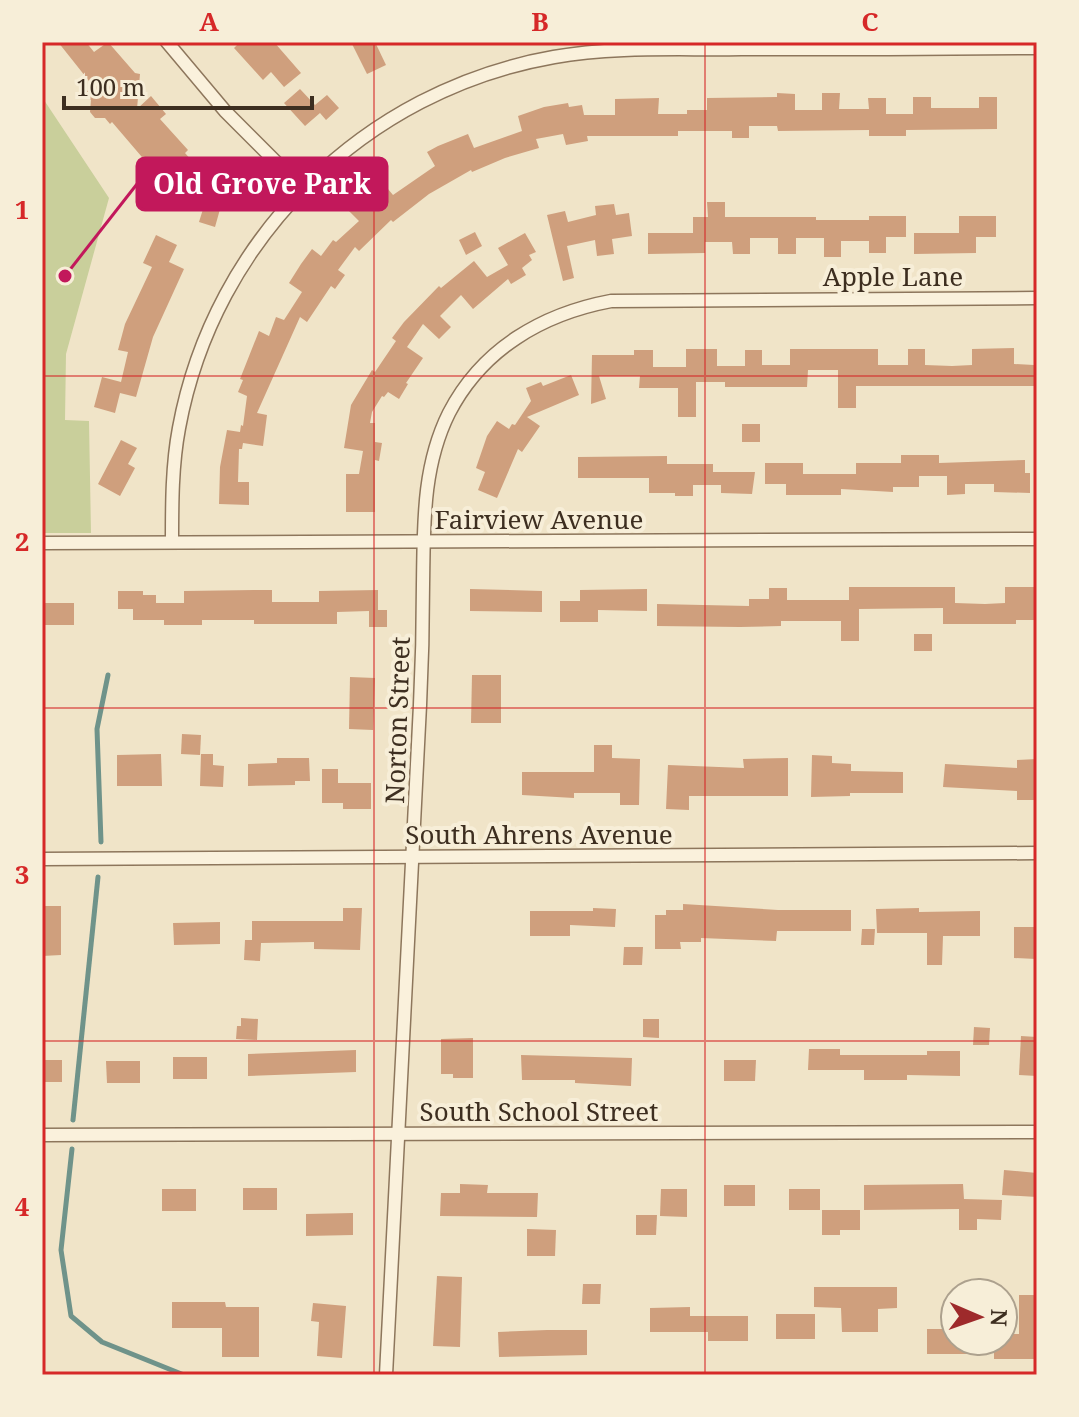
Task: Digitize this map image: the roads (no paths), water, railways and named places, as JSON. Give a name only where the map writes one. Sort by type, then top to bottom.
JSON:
[{"type":"street","points":[[167,42],[225,111],[302,188]]},
{"type":"street","points":[[172,542],[178,429],[202,346],[234,277],[263,235],[302,188],[362,137],[420,101],[476,77],[553,57],[591,51],[1037,48]]},
{"type":"street","name":"Apple Lane","points":[[748,299],[1037,298]]},
{"type":"street","name":"Norton Street","points":[[386,1375],[422,662],[424,498],[440,433],[459,395],[493,354],[533,326],[580,306],[633,299],[748,299]]},
{"type":"street","name":"Fairview Avenue","points":[[42,543],[1037,539]]},
{"type":"street","name":"South Ahrens Avenue","points":[[42,859],[1037,853]]},
{"type":"street","name":"South School Street","points":[[42,1135],[1037,1132]]},
{"type":"waterway","points":[[101,842],[97,729],[108,675]]},
{"type":"waterway","points":[[73,1120],[98,877]]},
{"type":"waterway","points":[[72,1149],[61,1250],[71,1316],[102,1342],[184,1375]]},
{"type":"place","name":"Old Grove Park","points":[[65,276]]}]
